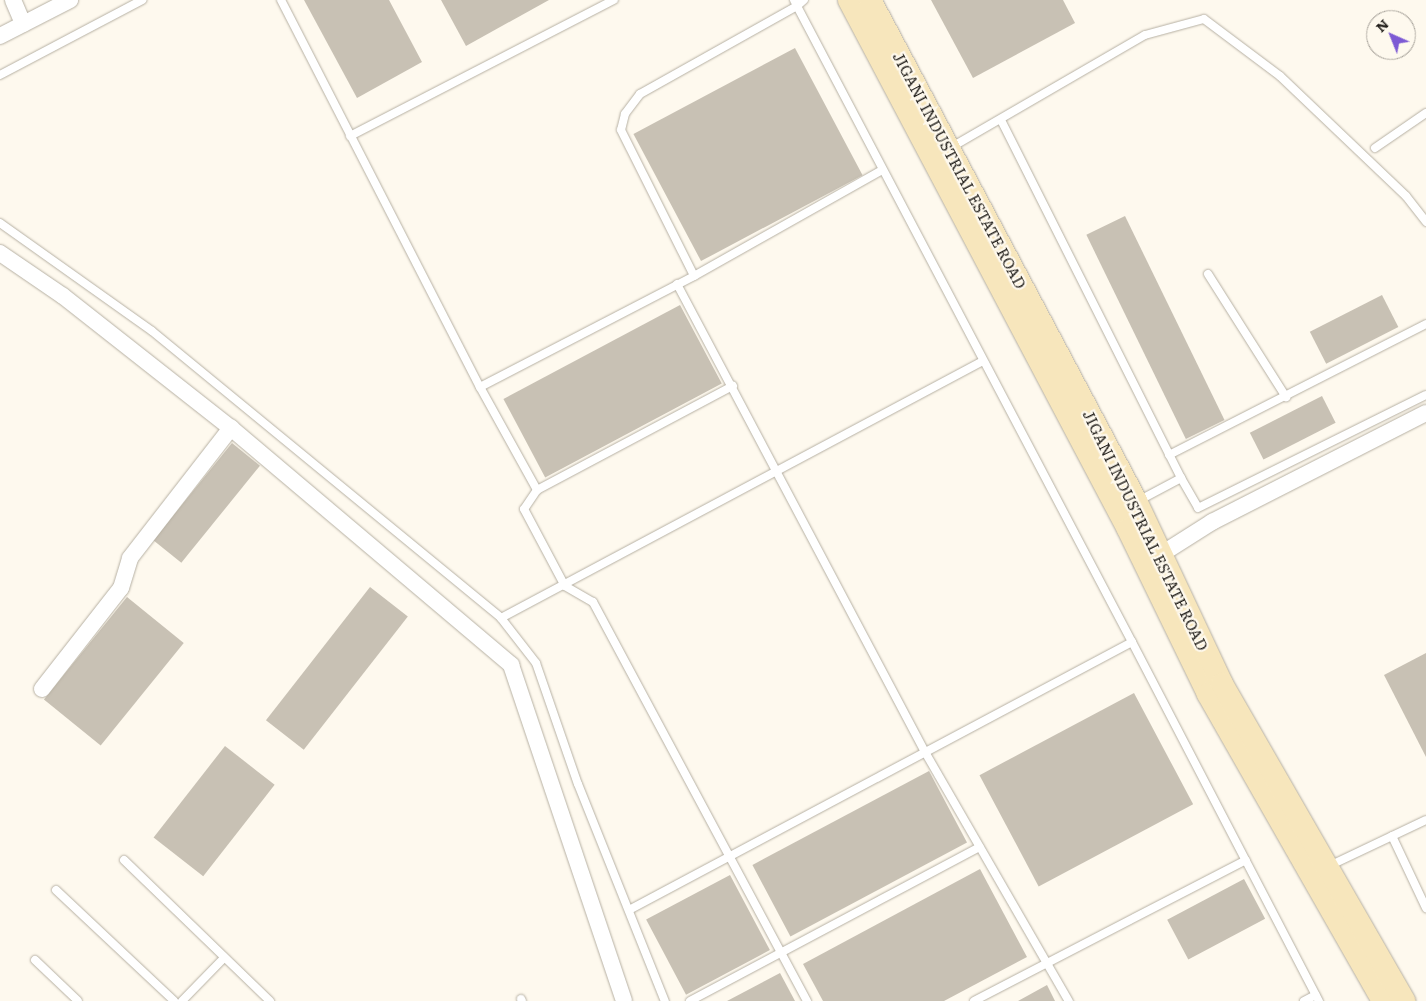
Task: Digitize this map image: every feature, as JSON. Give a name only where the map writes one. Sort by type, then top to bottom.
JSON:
[{"type":"main road","name":"JIGANI INDUSTRIAL ESTATE ROAD","points":[[849,0],[1128,529],[1208,694],[1383,1001]]},
{"type":"main road","name":"JIGANI INDUSTRIAL ESTATE ROAD","points":[[870,0],[1136,502],[1222,684],[1329,866],[1404,1001]]},
{"type":"street","points":[[13,0],[23,24]]},
{"type":"street","points":[[0,36],[70,0]]},
{"type":"street","points":[[0,253],[63,296],[230,428],[511,665],[624,1001]]},
{"type":"street","points":[[1160,556],[1212,522],[1426,414]]},
{"type":"street","points":[[42,688],[121,588],[130,558],[230,428]]},
{"type":"lane","points":[[0,75],[142,0]]},
{"type":"lane","points":[[281,0],[480,388],[536,490]]},
{"type":"lane","points":[[350,136],[614,0]]},
{"type":"lane","points":[[694,276],[621,130],[625,114],[640,94],[795,3],[804,0]]},
{"type":"lane","points":[[795,3],[880,171],[1132,642],[1317,998],[1304,1001]]},
{"type":"lane","points":[[948,149],[1145,35],[1204,19],[1280,76],[1406,196],[1426,222]]},
{"type":"lane","points":[[1375,148],[1426,113]]},
{"type":"lane","points":[[1001,120],[1169,455],[1198,508],[1426,395]]},
{"type":"lane","points":[[480,388],[694,276],[880,171]]},
{"type":"lane","points":[[0,223],[152,331],[501,618],[536,663],[578,784],[665,1001]]},
{"type":"lane","points":[[1208,274],[1286,397]]},
{"type":"lane","points":[[677,284],[733,386],[925,752],[1069,1001]]},
{"type":"lane","points":[[1169,455],[1426,324]]},
{"type":"lane","points":[[501,618],[565,586],[777,470],[982,362]]},
{"type":"lane","points":[[733,386],[536,490],[524,509],[565,586],[593,602],[731,856],[807,1001]]},
{"type":"lane","points":[[1136,502],[1181,478]]},
{"type":"lane","points":[[629,910],[1132,642]]},
{"type":"lane","points":[[1329,866],[1426,820]]},
{"type":"lane","points":[[1392,836],[1426,908]]},
{"type":"lane","points":[[690,1001],[980,847]]},
{"type":"lane","points":[[124,860],[270,1001]]},
{"type":"lane","points":[[974,1001],[1246,860]]},
{"type":"lane","points":[[56,890],[174,1001]]},
{"type":"lane","points":[[182,1001],[224,958]]},
{"type":"lane","points":[[35,960],[78,1001]]},
{"type":"building","points":[[304,0],[389,0],[422,62],[357,98]]},
{"type":"building","points":[[441,0],[549,0],[466,46]]},
{"type":"building","points":[[931,0],[1063,0],[1075,23],[973,78]]},
{"type":"building","points":[[795,48],[863,175],[701,261],[633,134]]},
{"type":"building","points":[[1125,216],[1225,420],[1186,439],[1086,235]]},
{"type":"building","points":[[1382,295],[1398,327],[1326,364],[1310,332]]},
{"type":"building","points":[[680,305],[722,384],[545,477],[503,399]]},
{"type":"building","points":[[1322,396],[1336,423],[1263,460],[1250,433]]},
{"type":"building","points":[[232,443],[260,466],[181,563],[153,540]]},
{"type":"building","points":[[370,587],[408,617],[304,750],[266,720]]},
{"type":"building","points":[[127,597],[184,643],[101,746],[44,700]]},
{"type":"building","points":[[1426,653],[1426,757],[1384,675]]},
{"type":"building","points":[[1134,693],[1193,804],[1039,886],[979,775]]},
{"type":"building","points":[[225,746],[275,785],[203,876],[154,837]]},
{"type":"building","points":[[929,771],[967,843],[790,936],[752,865]]},
{"type":"building","points":[[980,869],[1027,957],[944,1001],[823,1001],[803,964]]},
{"type":"building","points":[[730,875],[770,950],[686,995],[646,920]]},
{"type":"building","points":[[1244,879],[1265,919],[1188,960],[1167,920]]},
{"type":"building","points":[[780,973],[795,1001],[727,1001]]},
{"type":"building","points":[[1047,985],[1055,1001],[1018,1001]]}]
